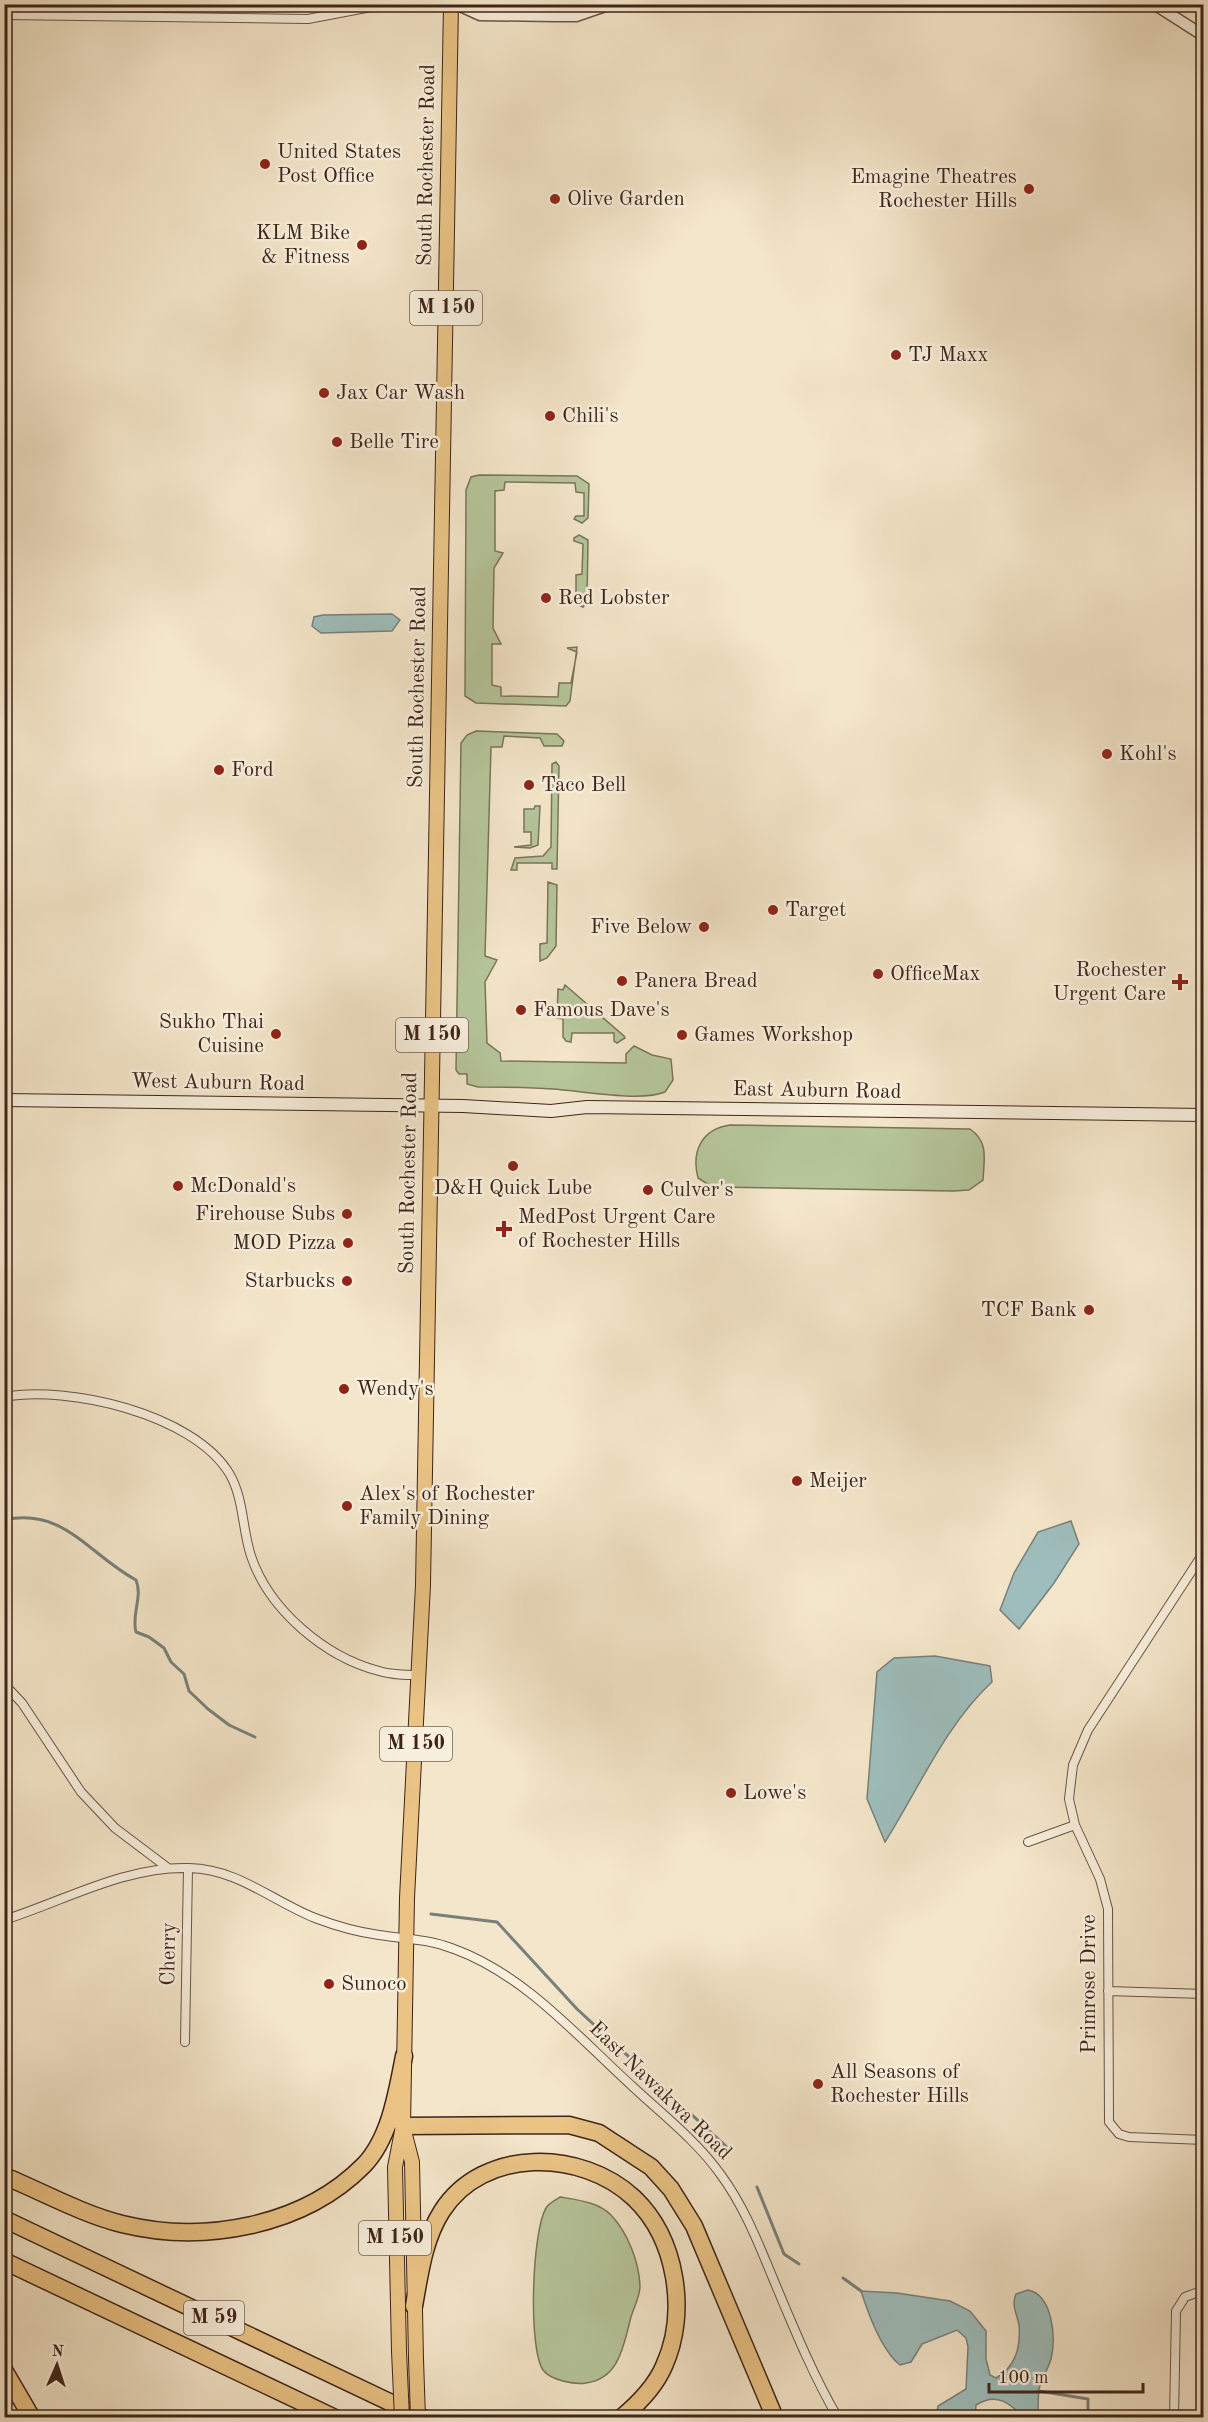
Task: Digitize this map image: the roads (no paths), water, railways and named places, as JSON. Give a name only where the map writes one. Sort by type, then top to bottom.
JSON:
[{"type":"highway","points":[[4,2176],[120,2224],[157,2231],[207,2232],[236,2229],[259,2223],[311,2202],[364,2165],[379,2142],[391,2114],[404,2056]]},
{"type":"highway","points":[[403,2126],[569,2124],[598,2133],[651,2167],[671,2189],[694,2226],[775,2418]]},
{"type":"highway","points":[[414,2306],[422,2258],[431,2231],[442,2210],[458,2190],[478,2176],[499,2167],[525,2162],[555,2163],[585,2169],[614,2181],[635,2199],[652,2219],[670,2260],[676,2291],[672,2346],[663,2368],[652,2387],[621,2418]]},
{"type":"highway","name":"M 59","points":[[4,2219],[423,2418]]},
{"type":"highway","name":"M 59","points":[[4,2261],[335,2418]]},
{"type":"highway","points":[[4,2370],[32,2418]]},
{"type":"main road","name":"South Rochester Road","points":[[402,2418],[395,2167],[403,2126],[406,1937],[420,1675],[451,4]]},
{"type":"main road","name":"West Auburn Road","points":[[4,1100],[431,1106]]},
{"type":"main road","name":"East Auburn Road","points":[[431,1106],[533,1110],[587,1107],[1203,1115]]},
{"type":"main road","name":"South Rochester Road","points":[[403,2126],[412,2162],[418,2418]]},
{"type":"street","points":[[4,15],[300,20],[387,4]]},
{"type":"street","points":[[456,4],[480,15],[556,16],[576,16],[611,4]]},
{"type":"street","points":[[1154,4],[1203,36]]},
{"type":"street","points":[[4,1397],[46,1394],[106,1402],[161,1422],[201,1445],[228,1472],[237,1494],[255,1566],[267,1588],[289,1616],[323,1644],[359,1665],[387,1673],[420,1675]]},
{"type":"street","name":"Primrose Drive","points":[[1203,1552],[1081,1742],[1070,1777],[1070,1799],[1075,1825],[1100,1879],[1106,1900],[1107,2116],[1119,2134],[1129,2137],[1203,2140]]},
{"type":"street","points":[[4,1684],[22,1703],[81,1792],[115,1828],[168,1868]]},
{"type":"street","points":[[1028,1842],[1075,1825]]},
{"type":"street","name":"East Nawakwa Road","points":[[4,1920],[108,1882],[168,1868],[188,1868],[236,1877],[292,1907],[333,1924],[377,1935],[406,1937],[462,1952],[512,1978],[700,2150],[726,2182],[747,2218],[838,2418]]},
{"type":"street","name":"Cherry","points":[[185,2042],[188,1868]]},
{"type":"street","points":[[1108,1991],[1203,1994]]},
{"type":"street","points":[[1174,2418],[1176,2310],[1185,2296],[1203,2290]]},
{"type":"water","points":[[392,614],[400,620],[392,631],[321,633],[312,626],[314,617],[323,615]]},
{"type":"water","points":[[1071,1521],[1079,1544],[1054,1583],[1019,1629],[1000,1610],[1014,1573],[1038,1532]]},
{"type":"water","points":[[935,1656],[990,1666],[992,1682],[961,1717],[947,1737],[885,1842],[867,1799],[877,1672],[894,1658]]},
{"type":"water","points":[[1028,2290],[1043,2300],[1048,2308],[1053,2329],[1051,2359],[1039,2389],[1038,2417],[1024,2417],[1008,2404],[990,2399],[976,2405],[975,2417],[936,2417],[938,2406],[966,2389],[968,2347],[966,2338],[957,2330],[922,2344],[911,2362],[900,2365],[881,2341],[861,2291],[897,2293],[950,2301],[970,2311],[986,2331],[986,2359],[990,2375],[996,2378],[1008,2368],[1018,2349],[1019,2325],[1014,2306],[1015,2298],[1016,2294]]},
{"type":"waterway","points":[[4,1520],[25,1518],[43,1520],[59,1526],[136,1580],[138,1586],[136,1632],[149,1637],[164,1648],[171,1662],[184,1674],[189,1691],[208,1709],[229,1725],[255,1737]]},
{"type":"waterway","points":[[431,1914],[497,1922],[577,2009],[729,2149]]},
{"type":"waterway","points":[[757,2187],[784,2254],[799,2264]]},
{"type":"waterway","points":[[843,2278],[861,2291]]},
{"type":"waterway","points":[[1039,2391],[1088,2399],[1088,2418]]},
{"type":"place","name":"United States Post Office","points":[[265,164]]},
{"type":"place","name":"Emagine Theatres Rochester Hills","points":[[1029,189]]},
{"type":"place","name":"Olive Garden","points":[[555,199]]},
{"type":"place","name":"KLM Bike & Fitness","points":[[362,245]]},
{"type":"place","name":"TJ Maxx","points":[[896,355]]},
{"type":"place","name":"Jax Car Wash","points":[[324,393]]},
{"type":"place","name":"Chili's","points":[[550,416]]},
{"type":"place","name":"Belle Tire","points":[[337,442]]},
{"type":"place","name":"Red Lobster","points":[[546,598]]},
{"type":"place","name":"Kohl's","points":[[1107,754]]},
{"type":"place","name":"Ford","points":[[219,770]]},
{"type":"place","name":"Taco Bell","points":[[529,785]]},
{"type":"place","name":"Target","points":[[773,910]]},
{"type":"place","name":"Five Below","points":[[704,927]]},
{"type":"place","name":"OfficeMax","points":[[878,974]]},
{"type":"place","name":"Panera Bread","points":[[622,981]]},
{"type":"place","name":"Rochester Urgent Care","points":[[1180,982]]},
{"type":"place","name":"Famous Dave's","points":[[521,1010]]},
{"type":"place","name":"Sukho Thai Cuisine","points":[[276,1034]]},
{"type":"place","name":"Games Workshop","points":[[682,1035]]},
{"type":"place","name":"D&H Quick Lube","points":[[513,1166]]},
{"type":"place","name":"McDonald's","points":[[178,1186]]},
{"type":"place","name":"Culver's","points":[[648,1190]]},
{"type":"place","name":"Firehouse Subs","points":[[347,1214]]},
{"type":"place","name":"MedPost Urgent Care of Rochester Hills","points":[[504,1229]]},
{"type":"place","name":"MOD Pizza","points":[[348,1243]]},
{"type":"place","name":"Starbucks","points":[[347,1281]]},
{"type":"place","name":"TCF Bank","points":[[1089,1310]]},
{"type":"place","name":"Wendy's","points":[[344,1389]]},
{"type":"place","name":"Meijer","points":[[797,1481]]},
{"type":"place","name":"Alex's of Rochester Family Dining","points":[[347,1506]]},
{"type":"place","name":"Lowe's","points":[[731,1793]]},
{"type":"place","name":"Sunoco","points":[[329,1984]]},
{"type":"place","name":"All Seasons of Rochester Hills","points":[[818,2084]]}]
